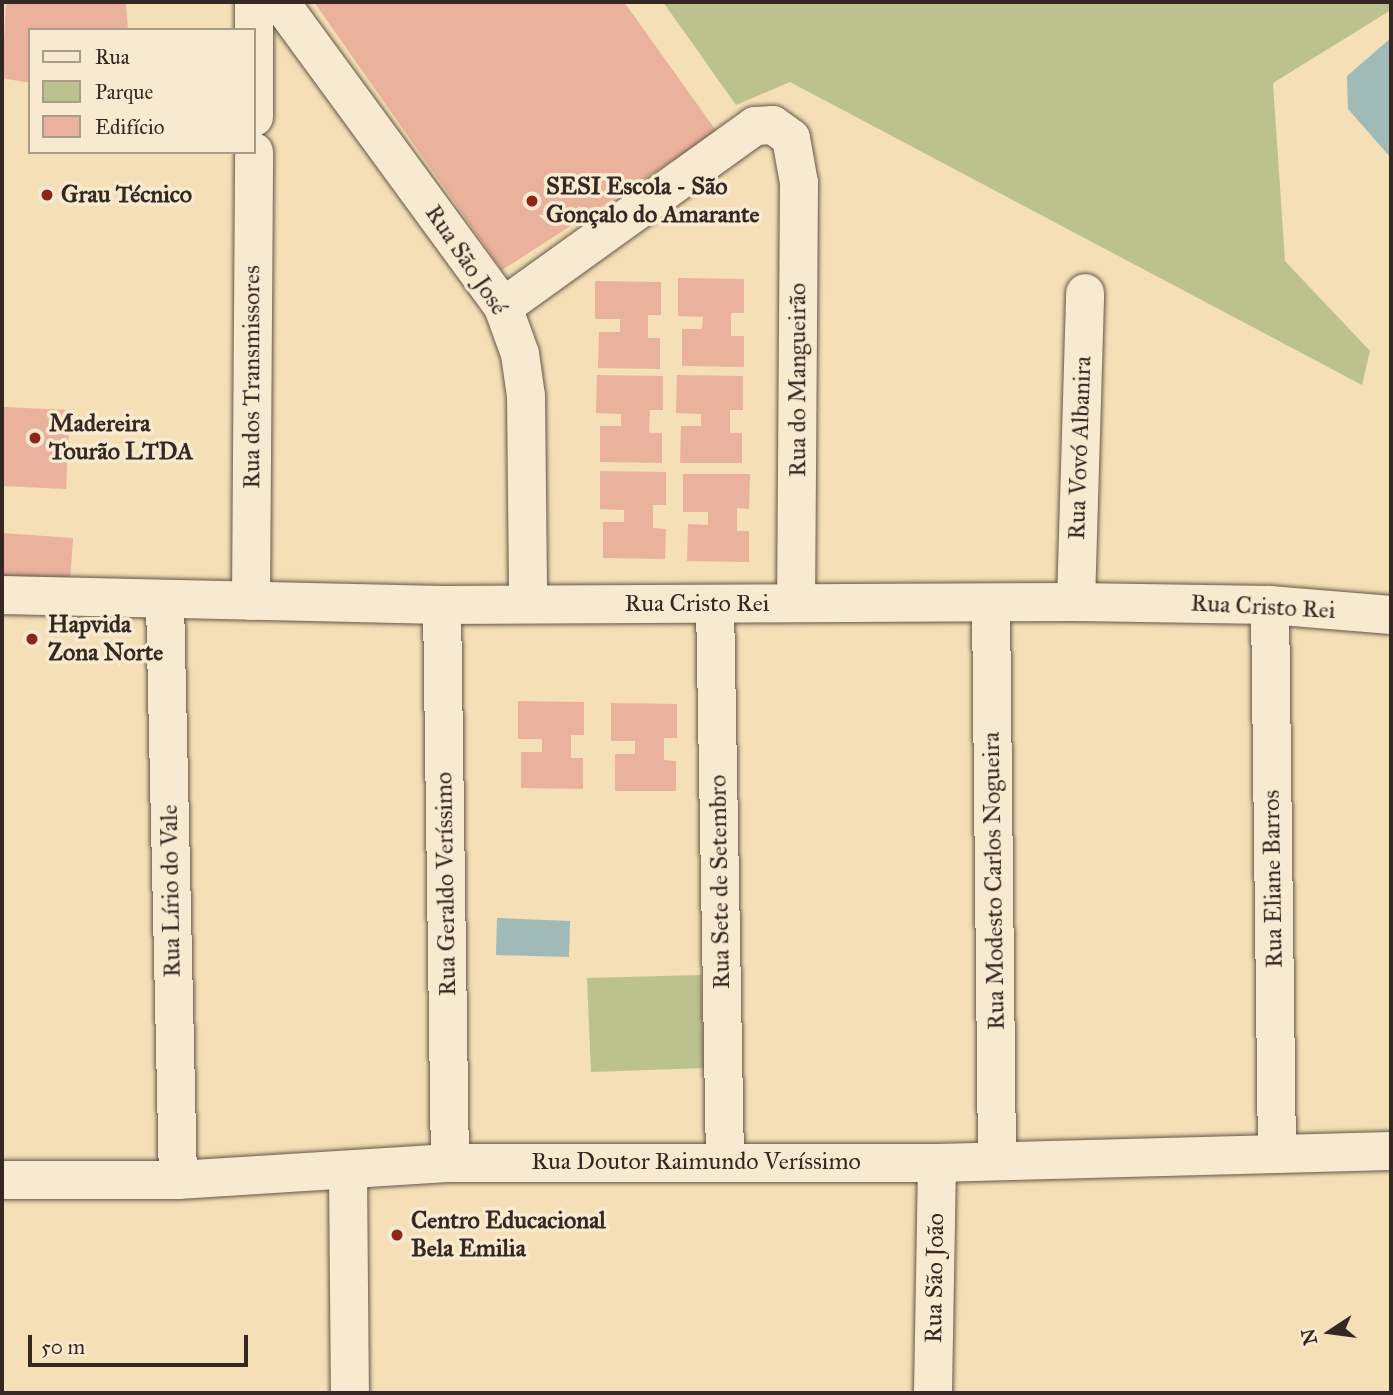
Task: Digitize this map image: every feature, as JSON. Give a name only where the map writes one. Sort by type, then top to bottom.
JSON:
[{"type":"street","points":[[254,2],[254,28]]},
{"type":"street","name":"Rua São José","points":[[280,2],[503,307],[520,354],[526,396],[528,604]]},
{"type":"street","name":"Rua do Mangueirão","points":[[503,307],[755,126],[768,124],[784,131],[797,157],[796,603]]},
{"type":"street","name":"Rua dos Transmissores","points":[[251,601],[254,154]]},
{"type":"street","name":"Rua Vovó Albanira","points":[[1076,602],[1085,293]]},
{"type":"street","name":"Rua Cristo Rei","points":[[2,595],[165,601],[442,605],[1076,602],[1270,605],[1391,615]]},
{"type":"street","name":"Rua Lírio do Vale","points":[[165,601],[178,1180]]},
{"type":"street","name":"Rua Modesto Carlos Nogueira","points":[[991,603],[997,1160]]},
{"type":"street","name":"Rua Sete de Setembro","points":[[715,604],[725,1160]]},
{"type":"street","name":"Rua Geraldo Veríssimo","points":[[442,605],[450,1163]]},
{"type":"street","name":"Rua Eliane Barros","points":[[1270,605],[1277,1154]]},
{"type":"street","name":"Rua Doutor Raimundo Veríssimo","points":[[2,1180],[178,1180],[348,1173],[450,1163],[725,1160],[937,1163],[1391,1151]]},
{"type":"street","name":"Rua São João","points":[[933,1393],[937,1163]]},
{"type":"street","points":[[348,1173],[350,1393]]},
{"type":"green space","points":[[663,2],[1391,2],[1391,10],[1273,83],[1285,261],[1370,351],[1362,385],[790,82],[736,105]]},
{"type":"green space","points":[[701,975],[704,1068],[591,1072],[587,978]]},
{"type":"water","points":[[1391,38],[1391,158],[1348,109],[1347,76]]},
{"type":"water","points":[[497,918],[570,921],[569,957],[496,955]]},
{"type":"building","points":[[6,2],[126,2],[128,28],[28,28],[28,83],[2,78]]},
{"type":"building","name":"SESI Escola - São Gonçalo do Amarante","points":[[314,2],[624,2],[717,132],[502,270]]},
{"type":"building","points":[[678,278],[744,279],[744,313],[731,313],[731,336],[744,336],[744,367],[682,366],[682,329],[702,329],[703,317],[678,316]]},
{"type":"building","points":[[595,281],[661,282],[661,315],[648,315],[648,338],[660,338],[660,369],[598,368],[599,332],[620,332],[620,319],[595,319]]},
{"type":"building","points":[[597,375],[663,376],[663,410],[650,410],[649,433],[662,433],[662,463],[600,462],[600,426],[621,426],[621,414],[596,413]]},
{"type":"building","points":[[677,375],[743,376],[743,410],[730,410],[730,433],[742,433],[742,463],[680,463],[681,426],[701,426],[701,414],[676,413]]},
{"type":"building","name":"Madereira Tourão LTDA","points":[[2,407],[70,410],[66,489],[2,486]]},
{"type":"building","points":[[600,471],[666,472],[666,505],[653,505],[653,528],[666,529],[665,559],[603,558],[603,522],[624,522],[624,510],[600,509]]},
{"type":"building","points":[[683,474],[750,474],[749,509],[737,508],[737,531],[749,531],[749,562],[687,561],[688,524],[708,525],[708,512],[683,512]]},
{"type":"building","points":[[2,533],[73,538],[70,583],[2,578]]},
{"type":"building","points":[[518,701],[584,702],[584,735],[571,735],[571,758],[583,758],[583,789],[521,788],[521,752],[542,752],[542,739],[518,739]]},
{"type":"building","points":[[611,703],[677,704],[677,738],[664,738],[664,760],[676,761],[676,791],[615,791],[615,754],[635,754],[635,741],[611,741]]},
{"type":"place","name":"Grau Técnico","points":[[47,195]]},
{"type":"place","name":"SESI Escola - São Gonçalo do Amarante","points":[[532,201]]},
{"type":"place","name":"Madereira Tourão LTDA","points":[[35,438]]},
{"type":"place","name":"Hapvida Zona Norte","points":[[32,639]]},
{"type":"place","name":"Centro Educacional Bela Emilia","points":[[397,1235]]}]
